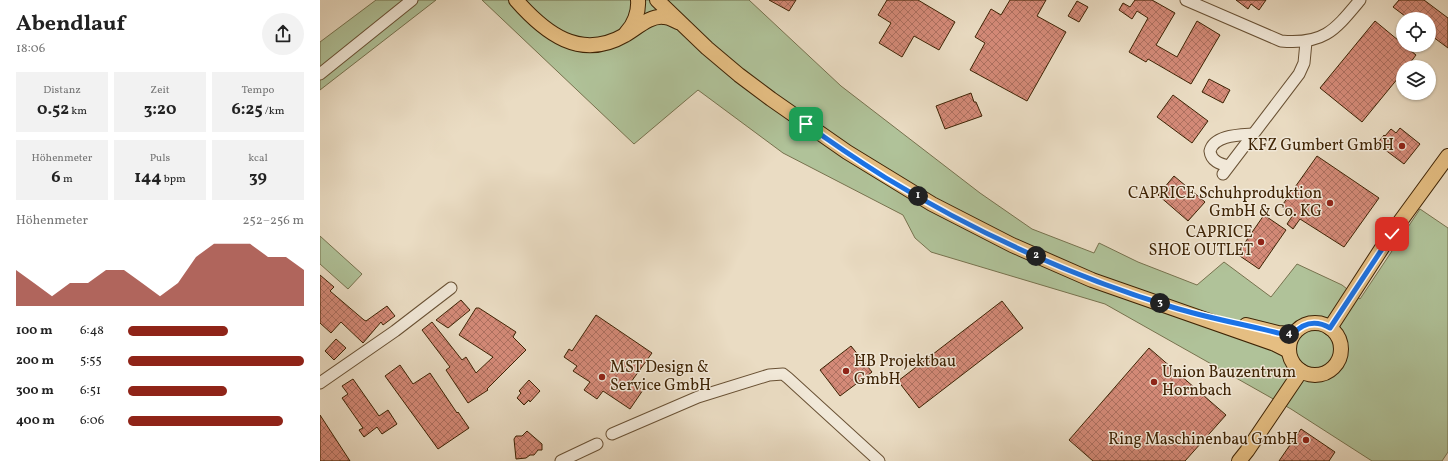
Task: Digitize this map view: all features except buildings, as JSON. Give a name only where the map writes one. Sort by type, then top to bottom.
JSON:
[{"type":"main road","points":[[516,0],[547,31],[566,41],[576,44],[596,45],[608,42],[624,35],[644,23],[659,17],[664,17],[680,23]]},
{"type":"main road","points":[[624,35],[630,29],[634,21],[638,0]]},
{"type":"main road","points":[[657,0],[680,23],[739,75],[806,124],[886,178],[932,204],[1012,245],[1092,280],[1275,344],[1289,351]]},
{"type":"main road","points":[[1330,328],[1400,222],[1448,156]]},
{"type":"main road","points":[[1173,308],[1278,333],[1293,334]]},
{"type":"main road","points":[[1310,323],[1324,324],[1330,328],[1338,338],[1341,351],[1339,359],[1327,372],[1309,374],[1301,371],[1295,366],[1289,351],[1289,342],[1293,334],[1304,325],[1310,323]]},
{"type":"main road","points":[[1238,461],[1301,371]]},
{"type":"street","points":[[320,74],[412,0]]},
{"type":"street","points":[[1186,0],[1281,41],[1306,42],[1328,34],[1342,22],[1360,0]]},
{"type":"street","points":[[1253,134],[1236,135],[1217,141],[1213,144],[1210,151],[1212,158],[1226,170],[1300,74],[1304,63],[1306,42]]},
{"type":"street","points":[[320,383],[395,331],[451,288]]},
{"type":"street","points":[[612,434],[698,397],[769,375],[783,374],[879,461]]},
{"type":"street","points":[[561,461],[597,444]]},
{"type":"green space","points":[[376,0],[436,0],[320,90],[320,42]]},
{"type":"green space","points":[[482,0],[749,0],[841,86],[980,193],[1032,229],[1094,253],[1099,243],[1138,262],[1197,285],[1224,262],[1271,297],[1297,264],[1342,285],[1360,299],[1420,209],[1448,228],[1448,452],[1442,461],[1372,461],[1291,409],[1105,304],[931,252],[915,238],[903,215],[783,153],[698,90],[634,144]]},
{"type":"green space","points":[[320,236],[362,274],[348,289],[320,264]]},
{"type":"place","name":"KFZ Gumbert GmbH","points":[[1402,146]]},
{"type":"place","name":"CAPRICE Schuhproduktion GmbH & Co. KG","points":[[1330,203]]},
{"type":"place","name":"CAPRICE SHOE OUTLET","points":[[1261,242]]},
{"type":"place","name":"HB Projektbau GmbH","points":[[846,371]]},
{"type":"place","name":"MST Design & Service GmbH","points":[[602,377]]},
{"type":"place","name":"Union Bauzentrum Hornbach","points":[[1154,382]]},
{"type":"place","name":"Ring Maschinenbau GmbH","points":[[1306,440]]},
{"type":"route","points":[[806,124],[886,178],[932,204],[1012,245],[1056,265],[1092,280],[1173,308],[1278,333],[1293,334],[1304,325],[1310,323],[1324,324],[1330,328],[1392,234]]}]
